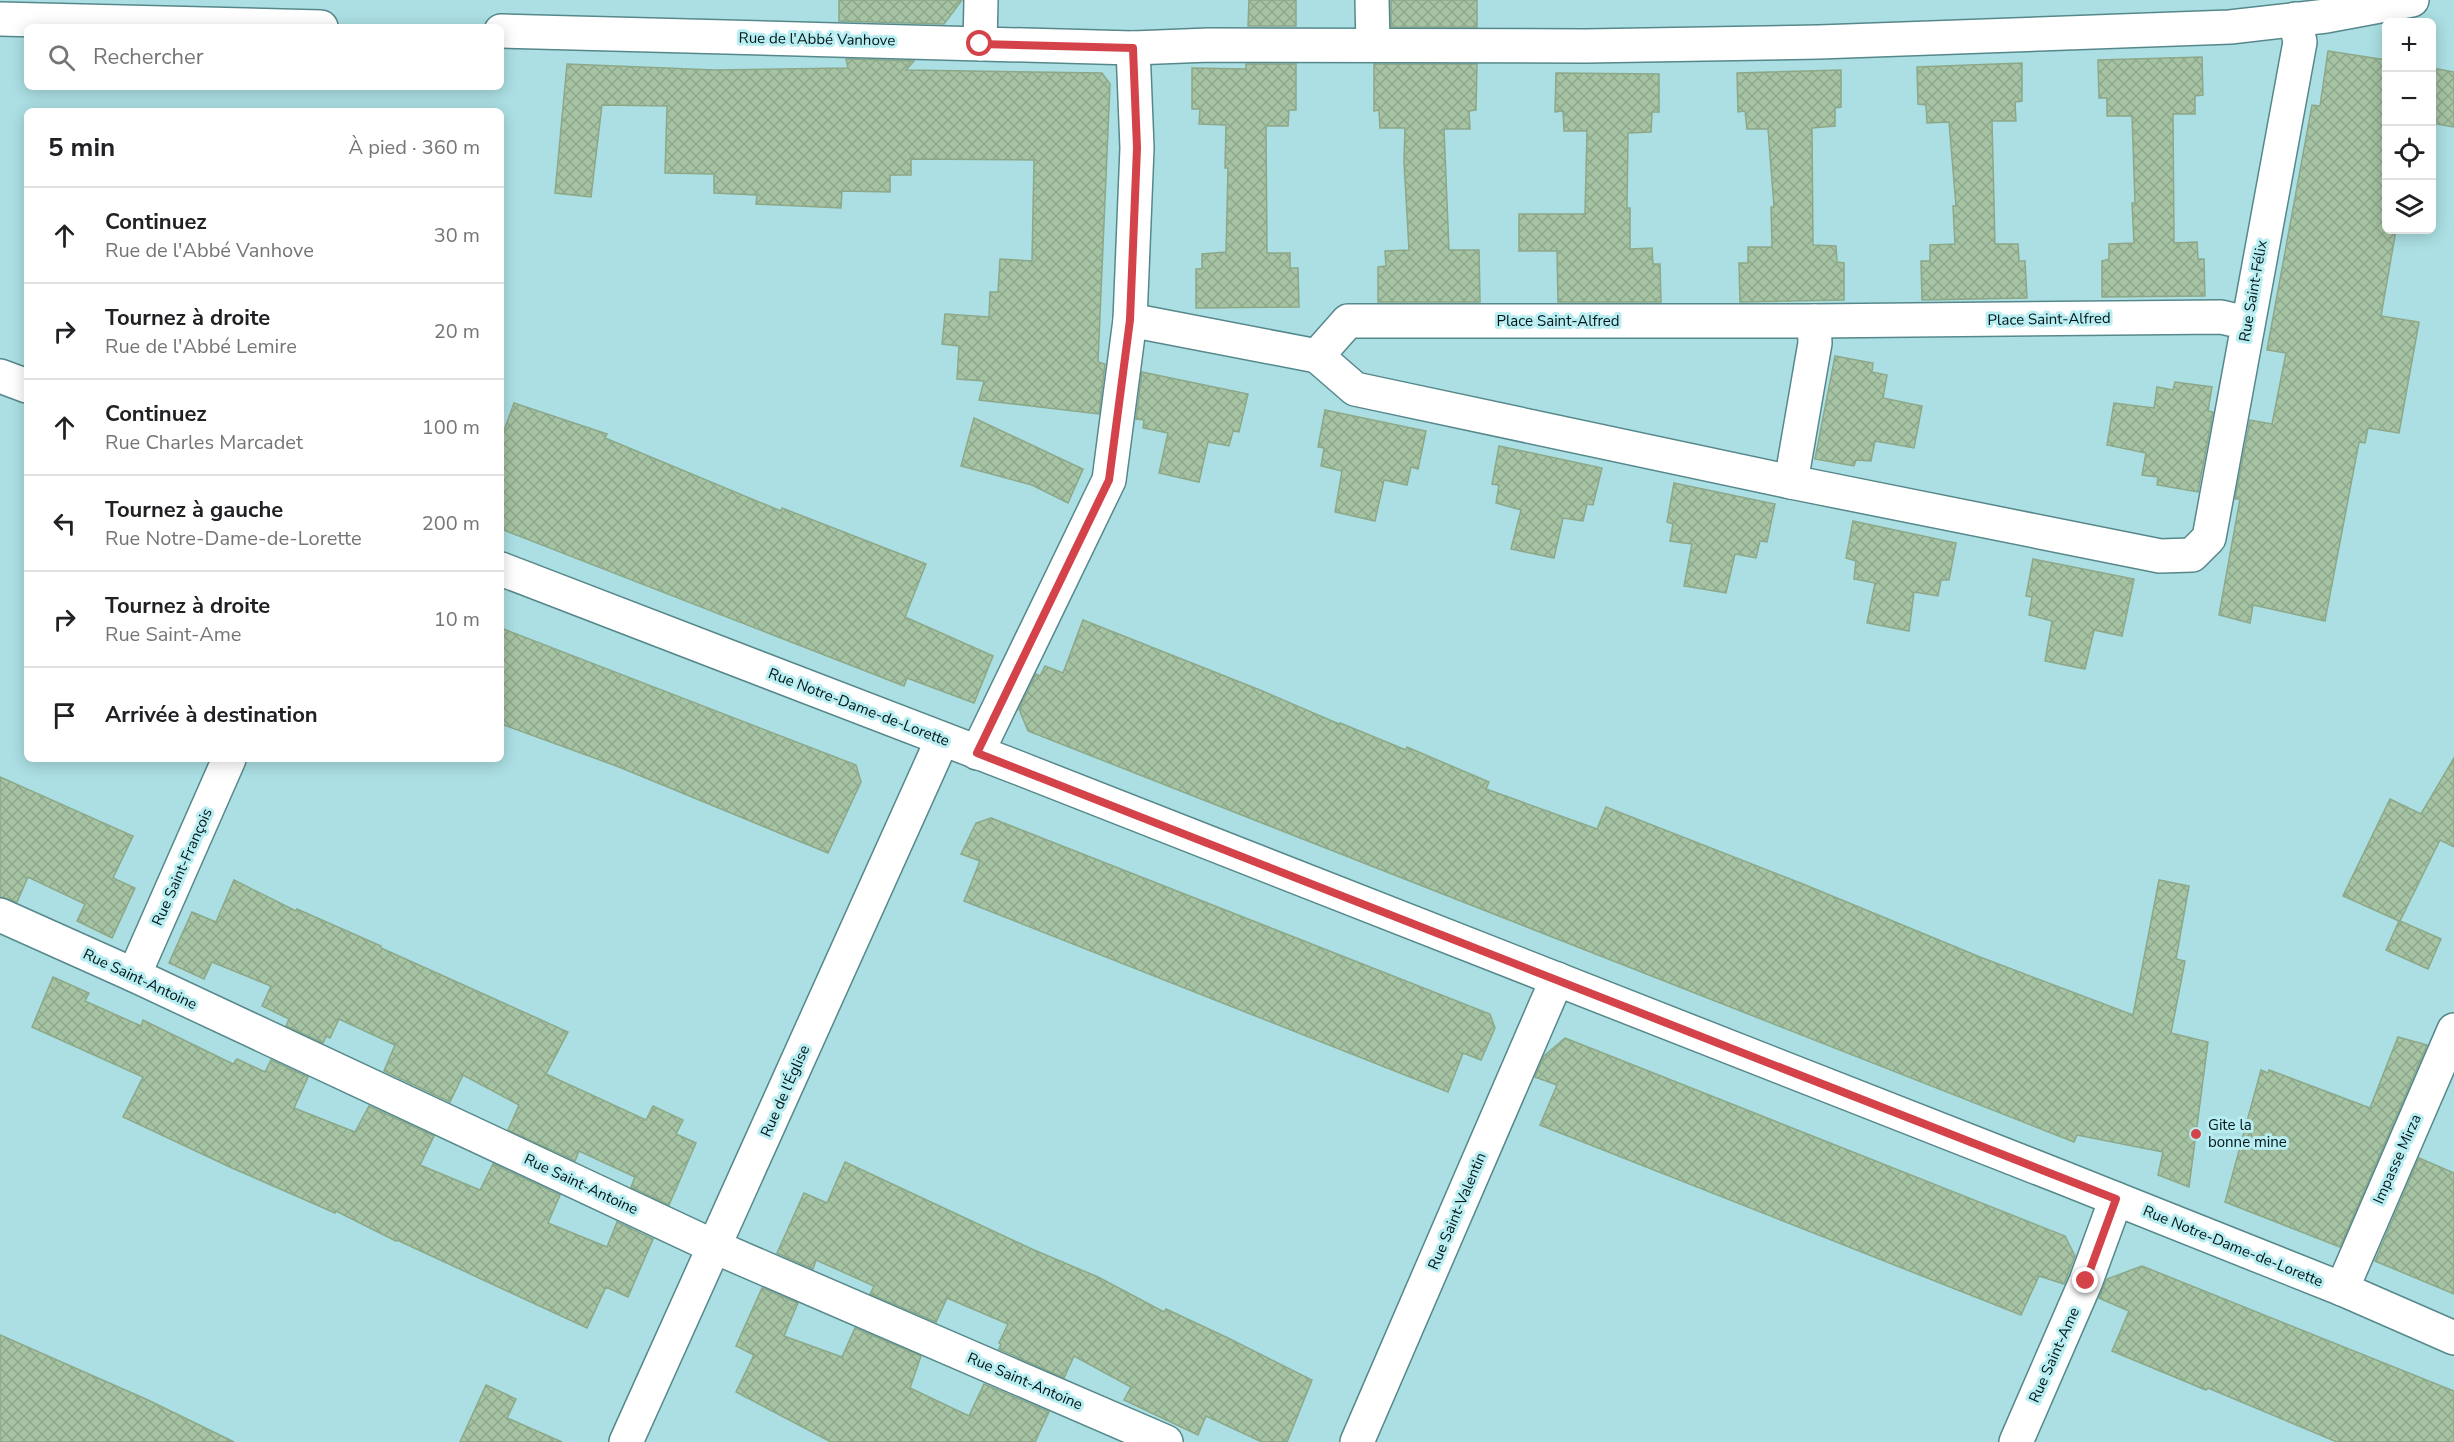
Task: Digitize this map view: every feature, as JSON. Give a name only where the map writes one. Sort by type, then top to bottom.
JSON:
[{"type":"street","points":[[980,44],[981,0]]},
{"type":"street","points":[[1372,0],[1373,45]]},
{"type":"street","name":"Rue de l'Abbé Vanhove","points":[[504,32],[1133,48],[1209,45],[1586,46],[1831,41],[2230,27],[2326,16],[2412,0]]},
{"type":"street","points":[[0,19],[201,24]]},
{"type":"street","name":"Rue Saint-Félix","points":[[1791,482],[2160,556],[2192,555],[2210,538],[2247,323],[2300,42],[2295,19]]},
{"type":"street","points":[[977,753],[1109,480],[1130,320],[1137,148],[1133,48]]},
{"type":"street","name":"Place Saint-Alfred","points":[[1317,356],[1348,321],[1814,321],[2221,317],[2247,323]]},
{"type":"street","points":[[1130,320],[1317,356],[1355,389],[1791,482],[1815,343],[1814,321]]},
{"type":"street","points":[[0,376],[24,385]]},
{"type":"street","name":"Rue Notre-Dame-de-Lorette","points":[[504,570],[2116,1199],[2342,1289],[2454,1338]]},
{"type":"street","name":"Rue de l'Église","points":[[626,1442],[942,740]]},
{"type":"street","name":"Rue Saint-François","points":[[134,975],[228,762]]},
{"type":"street","name":"Rue Saint-Antoine","points":[[0,915],[134,975],[715,1247],[1166,1442]]},
{"type":"street","name":"Rue Saint-Valentin","points":[[1357,1442],[1557,980]]},
{"type":"street","name":"Impasse Mirza","points":[[2342,1289],[2454,1030]]},
{"type":"street","name":"Rue Saint-Ame","points":[[2016,1442],[2086,1281],[2116,1199]]},
{"type":"building","points":[[839,0],[962,0],[944,24],[839,21]]},
{"type":"building","points":[[1249,0],[1296,0],[1296,26],[1248,26]]},
{"type":"building","points":[[1391,0],[1477,0],[1477,27],[1391,27]]},
{"type":"building","points":[[2328,51],[2382,59],[2382,234],[2395,234],[2381,316],[2419,322],[2399,433],[2368,428],[2365,443],[2359,442],[2325,621],[2253,605],[2250,623],[2219,615],[2240,499],[2235,499],[2250,420],[2272,424],[2286,353],[2267,350],[2312,105],[2320,106]]},
{"type":"building","points":[[2202,57],[2203,95],[2195,96],[2195,114],[2173,114],[2174,243],[2197,242],[2198,259],[2204,259],[2205,296],[2102,297],[2102,261],[2109,259],[2109,244],[2134,243],[2132,203],[2135,203],[2132,116],[2107,116],[2107,98],[2099,98],[2098,60]]},
{"type":"building","points":[[846,59],[914,61],[906,70],[1102,73],[1110,84],[1098,362],[1105,364],[1099,414],[979,400],[984,381],[957,379],[959,346],[942,344],[945,314],[989,317],[990,292],[998,292],[1000,259],[1032,261],[1034,160],[911,159],[911,175],[890,175],[890,192],[842,191],[841,208],[756,204],[757,195],[714,193],[714,174],[665,173],[667,106],[602,105],[591,197],[555,193],[567,64],[715,70],[848,68]]},
{"type":"building","points":[[2022,63],[2022,101],[2015,102],[2016,121],[1992,121],[1995,244],[2018,244],[2019,261],[2025,261],[2027,298],[1922,300],[1921,261],[1930,261],[1930,245],[1955,244],[1953,206],[1956,206],[1949,122],[1927,123],[1926,105],[1918,104],[1917,67]]},
{"type":"building","points":[[1246,64],[1296,64],[1296,110],[1289,110],[1288,126],[1266,126],[1267,253],[1290,253],[1290,268],[1298,268],[1299,307],[1196,308],[1196,269],[1202,269],[1202,254],[1226,252],[1228,168],[1225,168],[1226,125],[1199,124],[1200,109],[1192,109],[1192,68],[1246,69]]},
{"type":"building","points":[[1374,64],[1477,64],[1476,110],[1469,111],[1470,129],[1444,129],[1449,250],[1479,250],[1480,302],[1378,302],[1378,267],[1386,266],[1385,251],[1409,250],[1404,162],[1405,128],[1380,128],[1379,110],[1374,111]]},
{"type":"building","points":[[2436,69],[2454,72],[2454,127],[2436,124]]},
{"type":"building","points":[[1841,70],[1841,107],[1835,108],[1835,126],[1812,128],[1813,245],[1836,246],[1837,262],[1844,263],[1844,300],[1740,302],[1739,263],[1748,263],[1748,247],[1772,247],[1771,207],[1774,207],[1768,129],[1747,129],[1745,111],[1738,112],[1737,73]]},
{"type":"building","points":[[1556,73],[1659,74],[1659,112],[1652,112],[1651,132],[1628,133],[1627,208],[1630,208],[1630,249],[1652,248],[1653,264],[1660,264],[1661,302],[1558,302],[1557,251],[1519,251],[1519,214],[1585,214],[1587,131],[1564,131],[1563,111],[1555,112]]},
{"type":"building","points":[[1835,356],[1873,363],[1872,372],[1887,375],[1883,398],[1922,406],[1914,448],[1875,441],[1871,461],[1856,460],[1854,466],[1815,459]]},
{"type":"building","points":[[1142,372],[1248,394],[1239,432],[1233,431],[1229,446],[1208,442],[1199,482],[1159,473],[1168,433],[1143,428],[1144,420],[1136,419]]},
{"type":"building","points":[[2175,382],[2212,387],[2208,411],[2213,412],[2198,492],[2157,485],[2158,477],[2142,475],[2146,453],[2107,445],[2114,403],[2154,408],[2157,387],[2173,390]]},
{"type":"building","points":[[514,403],[607,434],[605,438],[781,511],[782,508],[926,564],[905,617],[993,656],[974,703],[907,678],[904,686],[504,530],[504,431]]},
{"type":"building","points":[[1325,410],[1426,431],[1418,469],[1411,467],[1407,485],[1384,480],[1375,521],[1335,512],[1342,471],[1321,466],[1324,448],[1318,447]]},
{"type":"building","points":[[974,418],[1083,469],[1068,503],[1032,485],[961,466]]},
{"type":"building","points":[[1499,446],[1602,468],[1593,505],[1587,504],[1583,521],[1563,518],[1554,558],[1511,549],[1521,510],[1496,503],[1499,485],[1492,484]]},
{"type":"building","points":[[1674,483],[1775,504],[1767,542],[1760,541],[1756,558],[1735,554],[1726,593],[1684,586],[1692,544],[1670,541],[1673,524],[1667,522]]},
{"type":"building","points":[[1853,521],[1956,543],[1949,580],[1941,580],[1938,596],[1914,592],[1909,631],[1867,623],[1875,583],[1854,579],[1856,561],[1846,558]]},
{"type":"building","points":[[2033,559],[2134,579],[2122,636],[2094,630],[2085,669],[2045,661],[2052,621],[2029,615],[2032,597],[2026,596]]},
{"type":"building","points":[[1083,620],[1339,724],[1406,750],[1407,747],[1489,782],[1486,789],[1597,829],[1606,807],[1803,884],[1980,957],[2133,1015],[2159,880],[2189,886],[2176,959],[2185,961],[2171,1033],[2208,1042],[2189,1187],[2158,1175],[2163,1152],[2077,1135],[2074,1142],[1028,731],[1019,709],[1036,674],[1040,676],[1045,666],[1063,673]]},
{"type":"building","points":[[504,629],[856,765],[861,782],[828,853],[619,767],[504,725]]},
{"type":"building","points":[[2454,758],[2454,847],[2440,840],[2400,921],[2441,939],[2428,969],[2386,950],[2399,921],[2343,896],[2390,799],[2421,814]]},
{"type":"building","points":[[0,777],[133,836],[113,878],[135,888],[112,938],[77,921],[85,904],[28,877],[17,902],[0,897]]},
{"type":"building","points":[[991,818],[1490,1014],[1495,1028],[1481,1060],[1463,1053],[1448,1092],[964,901],[980,861],[961,854],[976,823]]},
{"type":"building","points":[[234,880],[296,911],[297,909],[381,946],[381,948],[568,1032],[546,1074],[646,1120],[653,1106],[683,1120],[676,1134],[696,1143],[669,1205],[631,1187],[635,1177],[579,1151],[575,1161],[508,1130],[519,1105],[463,1075],[450,1102],[384,1071],[395,1045],[339,1019],[330,1038],[326,1036],[323,1043],[286,1026],[289,1019],[262,1006],[271,986],[212,962],[204,979],[169,963],[192,912],[216,922]]},
{"type":"building","points":[[53,977],[89,993],[85,1001],[141,1026],[143,1020],[233,1064],[237,1059],[265,1072],[271,1060],[308,1077],[294,1108],[355,1132],[369,1106],[434,1136],[420,1165],[480,1190],[493,1164],[560,1195],[548,1223],[607,1247],[617,1222],[653,1239],[628,1297],[606,1287],[587,1328],[396,1241],[336,1211],[335,1213],[232,1168],[123,1117],[143,1077],[32,1027]]},
{"type":"building","points":[[2398,1037],[2427,1045],[2340,1247],[2225,1202],[2261,1070],[2268,1073],[2269,1070],[2370,1108]]},
{"type":"building","points":[[1565,1038],[2065,1236],[2075,1256],[2064,1284],[2039,1276],[2021,1315],[1540,1125],[1557,1085],[1535,1077],[1544,1056]]},
{"type":"building","points":[[2419,1158],[2454,1173],[2454,1294],[2375,1261]]},
{"type":"building","points":[[845,1162],[1034,1250],[1098,1277],[1164,1312],[1166,1309],[1312,1380],[1287,1442],[1262,1442],[1206,1416],[1198,1435],[1124,1400],[1131,1387],[1074,1356],[1064,1378],[999,1349],[1001,1344],[999,1343],[1008,1324],[947,1298],[936,1322],[870,1294],[874,1286],[816,1260],[813,1269],[777,1253],[804,1193],[827,1203]]},
{"type":"building","points":[[2142,1266],[2454,1391],[2454,1442],[2337,1442],[2112,1351],[2129,1311],[2099,1298],[2107,1279]]},
{"type":"building","points":[[762,1288],[798,1303],[784,1336],[842,1357],[855,1328],[921,1356],[910,1388],[969,1416],[984,1384],[1049,1412],[1035,1442],[831,1442],[736,1392],[754,1355],[736,1346]]},
{"type":"building","points":[[0,1335],[148,1400],[234,1442],[0,1442]]},
{"type":"building","points":[[486,1385],[516,1399],[507,1418],[562,1442],[460,1442]]},
{"type":"place","name":"Gite la bonne mine","points":[[2196,1134]]},
{"type":"route","points":[[980,44],[1133,48],[1137,148],[1130,320],[1109,480],[977,753],[2116,1199],[2086,1281]]}]
